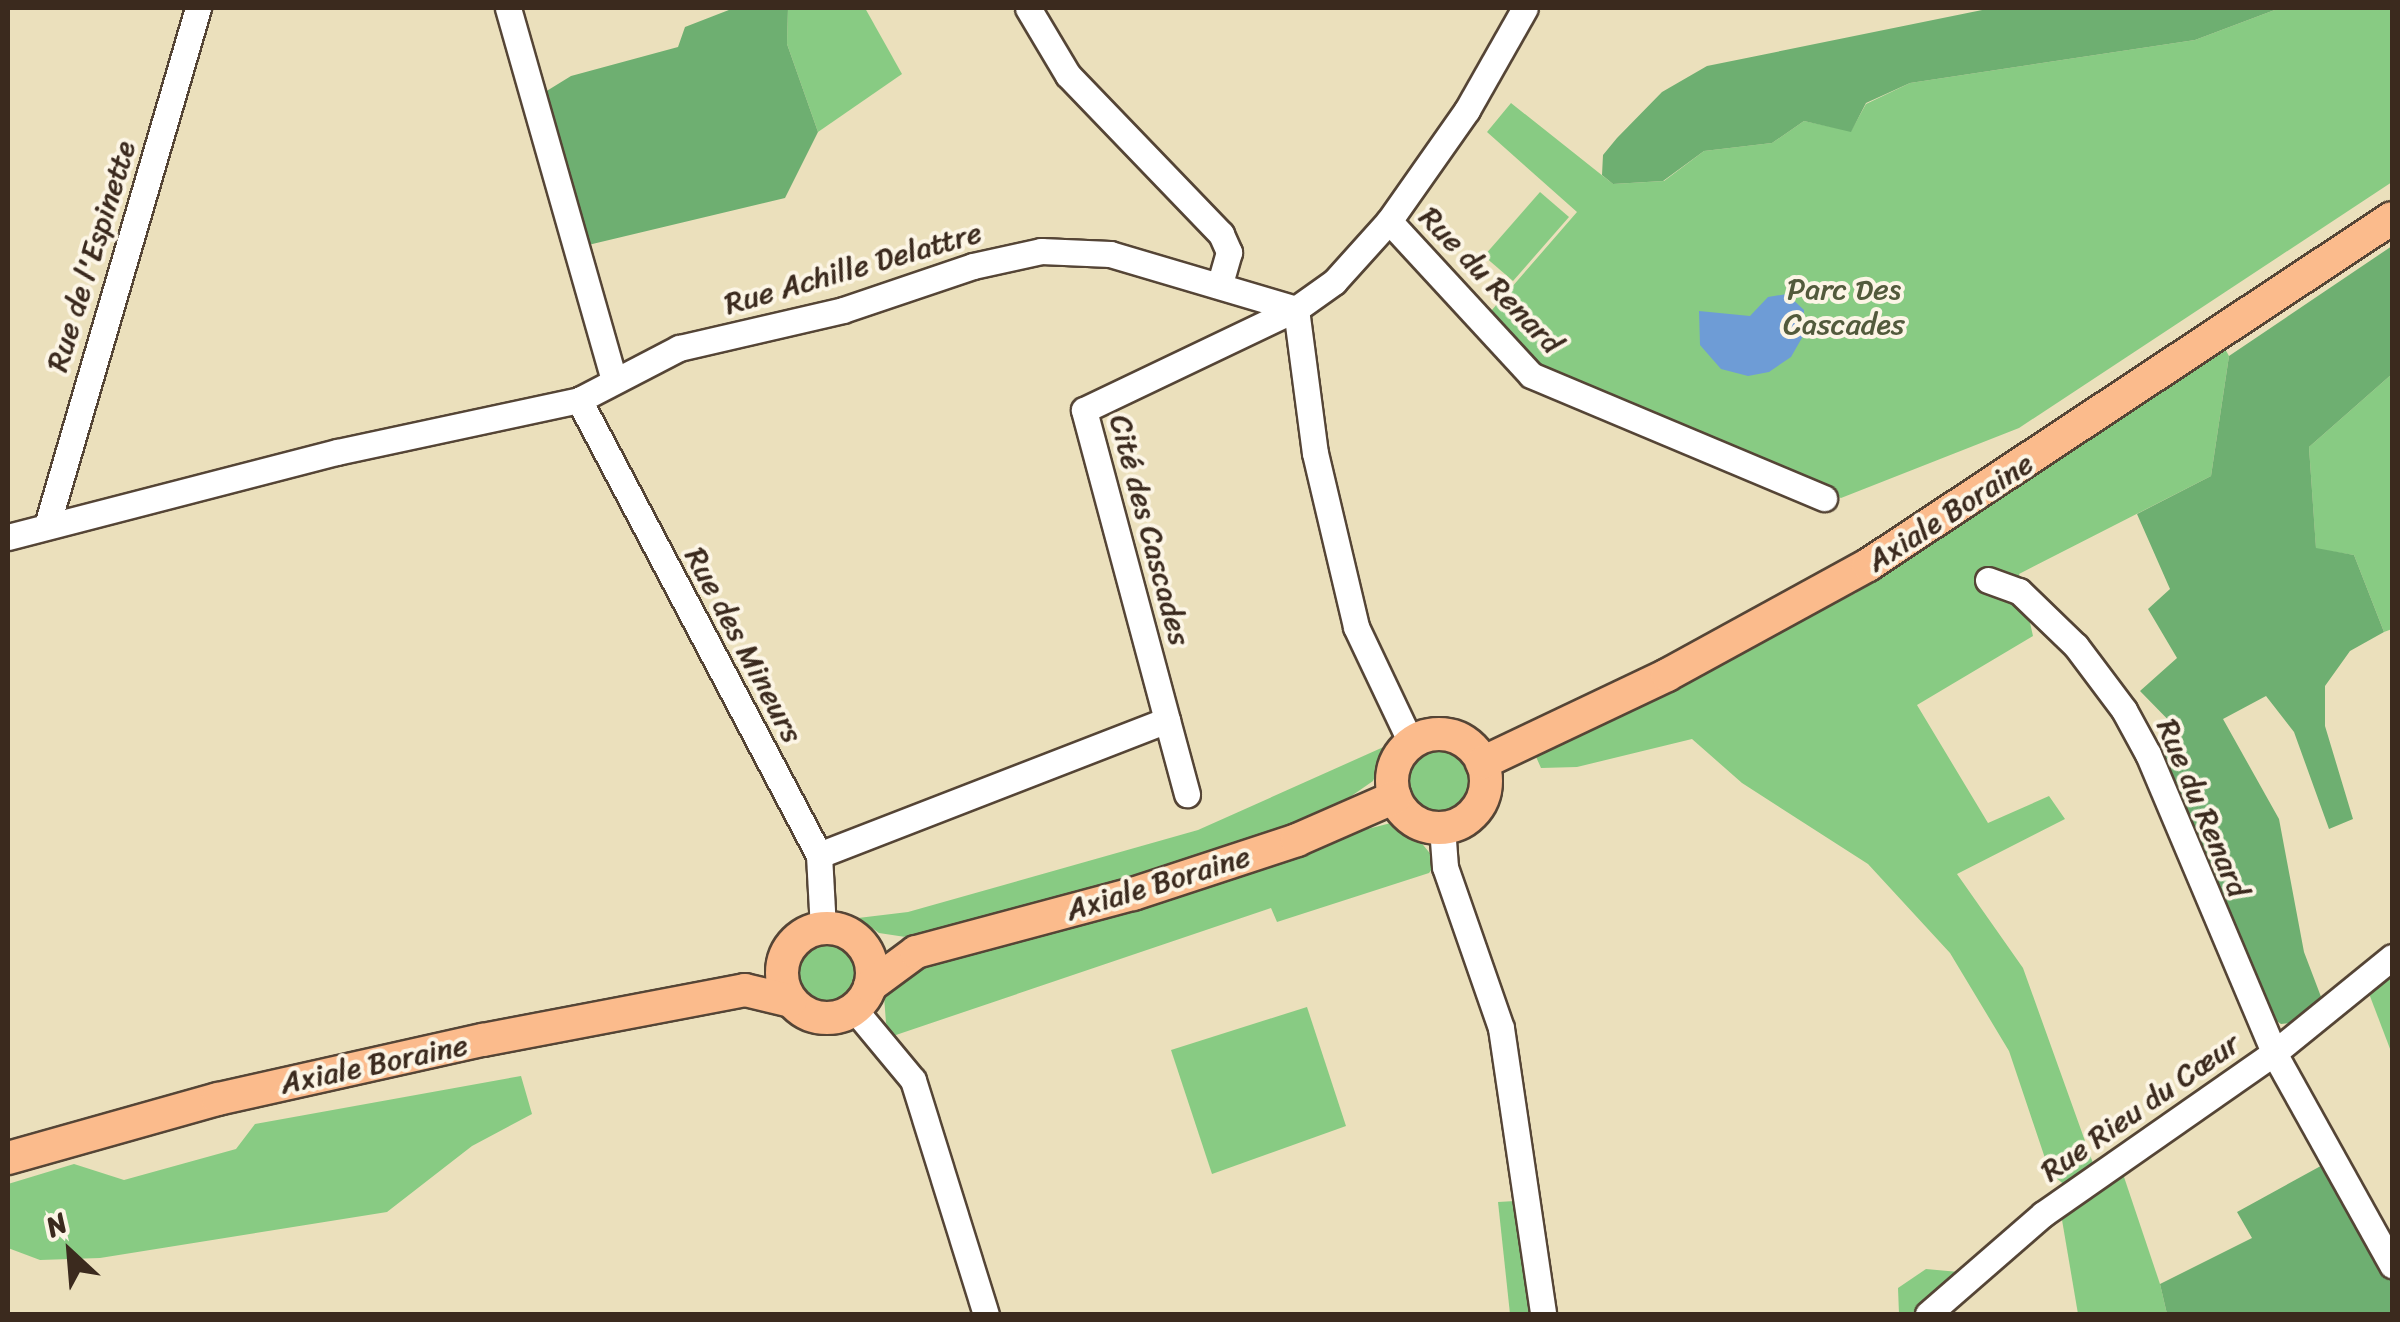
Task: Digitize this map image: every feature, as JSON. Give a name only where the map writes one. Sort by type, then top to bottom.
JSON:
[{"type":"main road","name":"Axiale Boraine","points":[[1482,763],[1667,676],[1868,565],[2392,218]]},
{"type":"main road","points":[[1452,736],[1482,763],[1478,806],[1442,828],[1413,820],[1394,797],[1392,773],[1411,743],[1452,736]]},
{"type":"main road","name":"Axiale Boraine","points":[[916,952],[1133,894],[1297,840],[1394,797]]},
{"type":"main road","points":[[746,990],[786,955],[801,936],[823,928],[862,944],[916,952]]},
{"type":"main road","points":[[862,944],[862,998]]},
{"type":"main road","points":[[746,990],[791,1001],[826,1018],[862,998],[916,952]]},
{"type":"main road","points":[[786,955],[782,978],[791,1001]]},
{"type":"main road","name":"Axiale Boraine","points":[[8,1158],[218,1098],[746,990]]},
{"type":"street","name":"Rue de l'Espinette","points":[[48,522],[198,8]]},
{"type":"street","points":[[508,8],[614,380]]},
{"type":"street","points":[[1028,8],[1068,76],[1228,243],[1220,284]]},
{"type":"street","points":[[1411,743],[1356,628],[1315,454],[1296,309],[1334,282],[1389,221],[1467,110],[1526,8]]},
{"type":"street","name":"Rue du Renard","points":[[1389,221],[1531,375],[1824,498]]},
{"type":"street","name":"Rue Achille Delattre","points":[[8,537],[48,522],[579,400],[679,348],[827,314],[973,266],[1041,251],[1110,254],[1296,309]]},
{"type":"street","name":"Cité des Cascades","points":[[1187,794],[1084,410],[1296,309]]},
{"type":"street","name":"Rue des Mineurs","points":[[579,400],[819,855],[823,928]]},
{"type":"street","name":"Rue du Renard","points":[[1988,580],[2019,591],[2076,646],[2124,710],[2274,1052],[2392,1265]]},
{"type":"street","points":[[819,855],[1166,720]]},
{"type":"street","points":[[1442,828],[1446,868],[1501,1028],[1544,1314]]},
{"type":"street","name":"Rue Rieu du Cœur","points":[[1928,1314],[2043,1214],[2274,1052],[2392,957]]},
{"type":"street","points":[[862,998],[913,1080],[986,1314]]},
{"type":"green space","points":[[734,8],[788,8],[787,44],[818,132],[785,198],[584,246],[545,92],[571,76],[678,47],[685,27]]},
{"type":"green space","points":[[788,8],[865,8],[902,74],[818,132],[787,44]]},
{"type":"green space","points":[[1992,8],[2280,8],[2195,40],[1910,83],[1866,103],[1851,132],[1804,121],[1772,143],[1704,151],[1663,181],[1613,184],[1602,175],[1603,155],[1617,138],[1662,92],[1707,66]]},
{"type":"green space","name":"Parc Des Cascades","points":[[2280,8],[2392,8],[2392,182],[2019,428],[1841,498],[1647,410],[1536,372],[1485,318],[1577,212],[1487,132],[1511,103],[1613,184],[1664,181],[1704,151],[1772,143],[1804,121],[1851,131],[1866,104],[1910,83],[2195,40]]},
{"type":"green space","points":[[1540,192],[1569,217],[1513,281],[1484,256]]},
{"type":"green space","points":[[2392,246],[2392,374],[2309,447],[2316,548],[2354,555],[2384,632],[2350,651],[2325,686],[2325,726],[2353,819],[2329,829],[2294,732],[2266,696],[2223,719],[2279,819],[2304,952],[2323,1002],[2299,1022],[2281,1024],[2272,1018],[2154,750],[2183,735],[2140,691],[2177,658],[2148,609],[2170,589],[2137,514],[2211,476],[2229,356]]},
{"type":"green space","points":[[2224,347],[2229,356],[2211,476],[2019,574],[2033,636],[1917,705],[1988,823],[2049,796],[2065,819],[1957,874],[2023,968],[2094,1166],[2066,1186],[2050,1173],[2009,1051],[1950,953],[1868,864],[1742,783],[1692,739],[1577,767],[1541,768],[1533,750],[1856,593],[1862,579]]},
{"type":"green space","points":[[2392,374],[2392,629],[2384,632],[2354,555],[2316,549],[2309,447]]},
{"type":"green space","points":[[1388,745],[1373,781],[1337,806],[1348,834],[1391,823],[1415,835],[1437,862],[1429,873],[1277,922],[1271,908],[893,1036],[886,1023],[884,996],[912,938],[879,933],[858,918],[908,912],[1198,830]]},
{"type":"green space","points":[[1438,746],[1452,748],[1463,756],[1471,767],[1471,795],[1463,806],[1452,814],[1438,816],[1424,814],[1413,806],[1405,795],[1403,781],[1405,767],[1413,756],[1424,748]]},
{"type":"green space","points":[[827,939],[840,941],[851,949],[859,960],[859,986],[851,997],[840,1005],[827,1007],[814,1005],[803,997],[795,986],[793,973],[795,960],[803,949],[814,941]]},
{"type":"green space","points":[[2392,978],[2392,1054],[2368,991]]},
{"type":"green space","points":[[1307,1007],[1346,1126],[1212,1174],[1171,1050]]},
{"type":"green space","points":[[521,1076],[532,1114],[472,1146],[387,1212],[100,1258],[40,1260],[8,1248],[8,1184],[74,1164],[124,1180],[236,1149],[255,1124]]},
{"type":"green space","points":[[2328,1162],[2392,1249],[2392,1314],[2167,1314],[2160,1284],[2252,1238],[2237,1212]]},
{"type":"green space","points":[[2122,1171],[2167,1314],[2078,1314],[2061,1214]]},
{"type":"green space","points":[[1515,1201],[1531,1314],[1510,1314],[1498,1202]]},
{"type":"green space","points":[[1926,1269],[1959,1272],[1911,1314],[1899,1314],[1898,1288]]},
{"type":"water","points":[[1787,294],[1804,310],[1803,336],[1791,357],[1769,372],[1748,376],[1721,369],[1700,345],[1699,311],[1750,316],[1768,297]]}]
